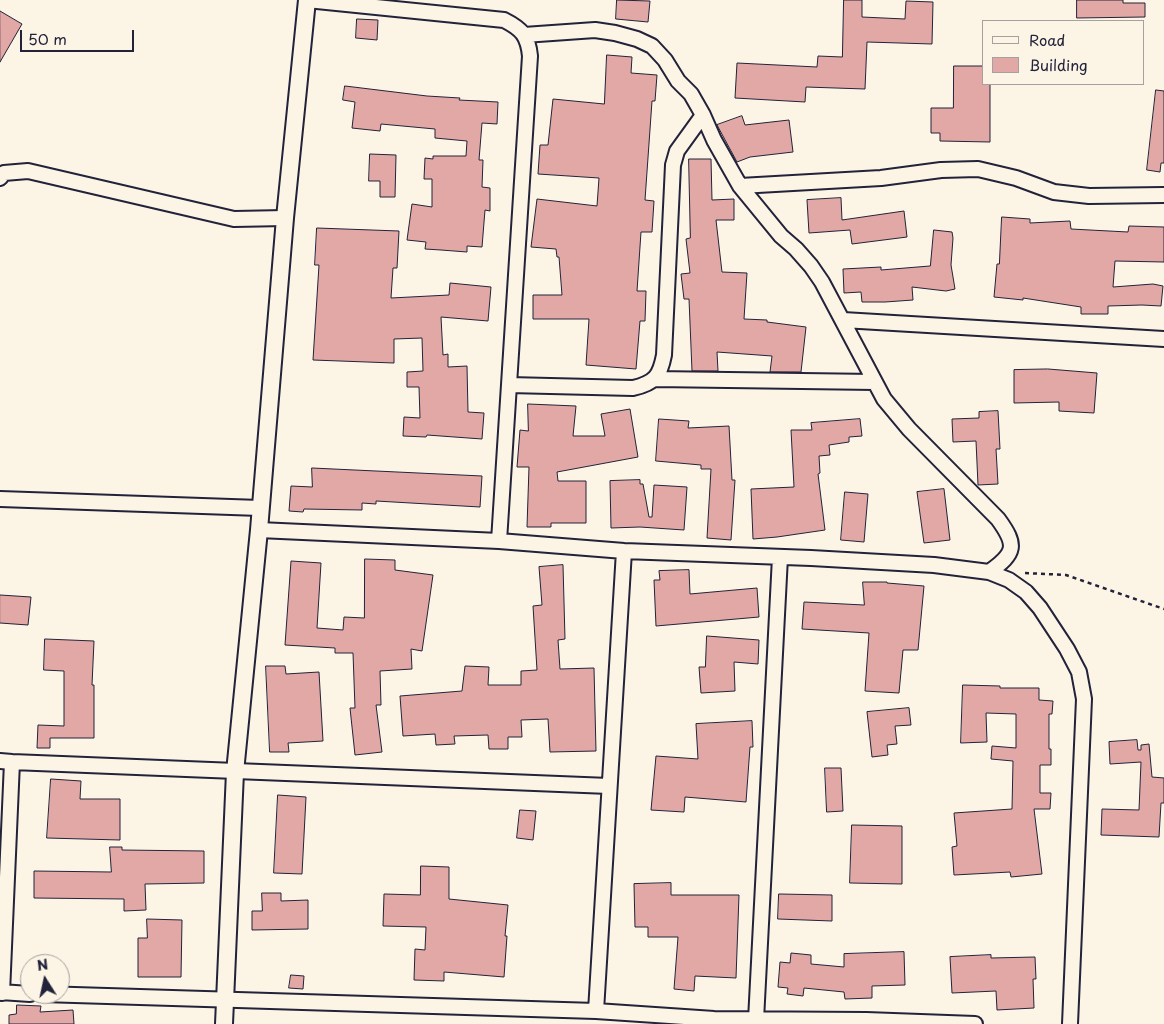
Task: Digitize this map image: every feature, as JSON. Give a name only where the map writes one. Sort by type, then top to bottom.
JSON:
[{"type":"street","points":[[224,1024],[235,772],[259,530],[284,218],[307,0],[504,20],[515,26],[524,35],[528,45],[530,56],[499,541]]},
{"type":"street","points":[[524,35],[595,30],[615,33],[637,39],[652,46],[665,60],[678,81],[691,94],[740,186],[781,236],[811,266],[843,320],[884,400],[909,430],[998,519],[1006,530],[1011,542],[1010,554],[1004,562],[989,572]]},
{"type":"street","points":[[508,385],[633,388],[645,386],[655,379],[661,368],[664,355],[673,165],[676,151],[703,115]]},
{"type":"street","points":[[740,186],[881,178],[941,170],[978,169],[1016,178],[1054,192],[1089,196],[1164,195]]},
{"type":"street","points":[[0,178],[4,173],[28,171],[234,219],[284,218]]},
{"type":"street","points":[[843,320],[1164,339]]},
{"type":"street","points":[[655,379],[875,382]]},
{"type":"street","points":[[0,499],[260,508]]},
{"type":"street","points":[[259,530],[934,565],[989,572],[1008,580],[1026,592],[1040,608],[1067,649],[1079,672],[1084,699],[1070,1024]]},
{"type":"street","points":[[596,1011],[624,550]]},
{"type":"street","points":[[756,1020],[780,557]]},
{"type":"street","points":[[20,994],[1,993],[6,761],[235,772],[610,786]]},
{"type":"street","points":[[70,995],[596,1011],[714,1019],[875,1020],[975,1024]]},
{"type":"path","points":[[1018,573],[1066,575],[1164,609]]},
{"type":"building","points":[[617,0],[650,1],[648,22],[616,19]]},
{"type":"building","points":[[844,0],[862,0],[862,17],[905,19],[906,1],[933,2],[932,44],[867,42],[865,89],[806,87],[805,102],[735,98],[737,63],[817,67],[818,56],[842,57]]},
{"type":"building","points":[[1077,0],[1123,0],[1123,3],[1145,3],[1145,17],[1077,18]]},
{"type":"building","points":[[0,11],[22,24],[0,62]]},
{"type":"building","points":[[357,19],[378,20],[377,40],[356,38]]},
{"type":"building","points":[[607,55],[632,57],[631,73],[657,75],[655,101],[652,101],[645,200],[654,201],[652,232],[641,232],[637,291],[646,291],[645,321],[640,321],[636,369],[586,365],[589,319],[533,319],[533,295],[562,295],[559,257],[557,257],[556,249],[531,247],[537,199],[597,206],[599,178],[538,174],[540,145],[548,145],[553,99],[604,104]]},
{"type":"building","points":[[954,66],[982,66],[982,85],[990,85],[990,142],[940,141],[940,133],[931,133],[931,108],[953,108]]},
{"type":"building","points":[[345,86],[460,98],[459,100],[498,102],[497,124],[482,123],[479,160],[483,160],[482,187],[490,188],[490,211],[485,210],[482,247],[467,246],[467,252],[425,249],[426,242],[407,240],[412,204],[432,207],[432,179],[424,179],[425,158],[433,159],[433,156],[466,156],[467,141],[435,138],[435,129],[381,124],[380,131],[352,128],[355,102],[343,100]]},
{"type":"building","points":[[1156,90],[1164,91],[1164,163],[1161,163],[1160,172],[1147,170]]},
{"type":"building","points":[[742,116],[745,125],[789,120],[793,152],[750,157],[737,162],[717,125]]},
{"type":"building","points":[[370,154],[396,155],[395,197],[380,197],[380,181],[369,181]]},
{"type":"building","points":[[689,159],[711,159],[712,200],[734,199],[734,220],[716,220],[722,272],[747,273],[744,319],[767,320],[767,322],[806,327],[801,372],[770,372],[772,356],[717,352],[718,371],[692,371],[689,299],[684,299],[681,274],[690,273],[686,239],[690,238]]},
{"type":"building","points":[[841,198],[842,220],[904,211],[907,237],[852,244],[850,230],[809,233],[807,200]]},
{"type":"building","points":[[1002,217],[1030,219],[1030,223],[1070,221],[1071,229],[1128,232],[1129,226],[1164,227],[1164,262],[1115,261],[1113,287],[1153,284],[1163,286],[1161,306],[1108,306],[1108,314],[1081,314],[1081,307],[1023,298],[1023,300],[994,297],[997,264],[999,264]]},
{"type":"building","points":[[317,228],[399,231],[397,268],[393,268],[391,298],[449,295],[450,283],[491,287],[488,321],[441,317],[443,355],[448,354],[448,367],[467,366],[468,412],[484,413],[482,439],[427,435],[426,437],[403,436],[404,417],[420,418],[419,387],[407,387],[407,372],[423,371],[422,338],[394,339],[394,363],[313,360],[319,265],[315,265]]},
{"type":"building","points":[[934,230],[952,232],[951,265],[955,289],[946,291],[912,287],[913,300],[885,302],[862,302],[861,292],[844,293],[843,269],[881,267],[881,270],[930,266]]},
{"type":"building","points":[[1048,369],[1097,373],[1094,413],[1059,411],[1059,402],[1014,403],[1014,370]]},
{"type":"building","points":[[528,404],[576,406],[573,436],[605,436],[601,414],[630,409],[638,457],[557,472],[558,481],[586,481],[586,523],[551,523],[551,527],[527,527],[529,467],[517,467],[520,430],[528,431]]},
{"type":"building","points":[[998,411],[1000,449],[996,449],[998,484],[978,485],[976,441],[953,442],[952,419],[979,418],[979,412]]},
{"type":"building","points":[[659,419],[689,421],[688,428],[729,426],[732,480],[735,480],[731,540],[707,538],[711,469],[701,469],[701,465],[656,461]]},
{"type":"building","points":[[860,419],[862,436],[849,437],[849,442],[829,445],[830,455],[819,456],[820,473],[818,474],[825,530],[753,539],[751,489],[794,487],[791,430],[812,430],[811,423]]},
{"type":"building","points":[[312,468],[482,476],[480,507],[376,501],[376,504],[362,503],[362,510],[304,509],[303,512],[289,511],[291,486],[312,487]]},
{"type":"building","points":[[640,480],[640,484],[643,484],[649,517],[652,517],[654,485],[687,487],[684,530],[640,527],[611,528],[610,481]]},
{"type":"building","points":[[944,489],[950,540],[924,543],[917,492]]},
{"type":"building","points":[[845,492],[868,494],[864,542],[841,540]]},
{"type":"building","points":[[365,559],[395,560],[395,570],[433,575],[422,651],[411,649],[412,669],[380,671],[381,705],[376,705],[382,752],[355,755],[350,708],[355,708],[353,653],[335,653],[335,648],[285,645],[291,561],[321,563],[317,628],[343,630],[344,617],[364,618]]},
{"type":"building","points":[[563,565],[565,639],[558,640],[560,669],[594,668],[596,751],[550,752],[548,719],[521,720],[522,737],[508,737],[508,749],[489,749],[488,735],[454,736],[455,744],[436,745],[435,734],[403,736],[400,696],[462,691],[465,666],[489,667],[488,685],[521,685],[521,671],[537,670],[533,606],[542,605],[539,567]]},
{"type":"building","points":[[689,570],[690,594],[757,588],[759,617],[656,626],[654,580],[660,580],[659,571]]},
{"type":"building","points":[[863,582],[887,582],[924,586],[918,650],[903,650],[899,693],[865,691],[869,633],[802,629],[804,602],[864,605]]},
{"type":"building","points":[[0,595],[31,597],[28,625],[0,623]]},
{"type":"building","points":[[707,636],[759,640],[758,664],[734,662],[735,691],[701,693],[699,667],[705,667]]},
{"type":"building","points":[[45,639],[94,641],[92,685],[94,685],[94,738],[50,738],[50,748],[37,748],[38,725],[64,726],[64,671],[44,670]]},
{"type":"building","points":[[266,666],[285,666],[286,674],[319,672],[323,741],[288,743],[289,752],[270,752]]},
{"type":"building","points":[[963,685],[1000,686],[1000,688],[1039,688],[1039,700],[1053,701],[1052,714],[1049,714],[1051,765],[1040,765],[1040,793],[1051,793],[1050,809],[1034,809],[1042,874],[1011,877],[1010,872],[954,875],[952,847],[957,846],[954,813],[1012,809],[1013,761],[991,759],[992,746],[1016,748],[1016,714],[986,713],[987,742],[961,743]]},
{"type":"building","points":[[909,708],[911,725],[895,726],[897,744],[887,745],[888,755],[872,757],[867,712]]},
{"type":"building","points":[[752,721],[753,747],[750,747],[746,802],[685,797],[684,812],[651,810],[656,756],[698,759],[696,724]]},
{"type":"building","points":[[1137,740],[1138,750],[1141,750],[1141,745],[1149,744],[1152,777],[1164,778],[1164,803],[1161,803],[1159,837],[1101,835],[1102,809],[1139,810],[1141,762],[1110,764],[1109,742]]},
{"type":"building","points":[[825,768],[841,768],[843,811],[827,812]]},
{"type":"building","points":[[51,779],[81,781],[80,799],[120,799],[120,840],[47,838]]},
{"type":"building","points":[[278,795],[306,797],[302,874],[274,873]]},
{"type":"building","points":[[520,810],[536,811],[533,840],[517,838]]},
{"type":"building","points":[[852,825],[902,826],[902,884],[850,883]]},
{"type":"building","points":[[110,847],[122,847],[122,850],[204,851],[204,883],[145,884],[146,910],[124,911],[124,899],[34,898],[34,871],[111,872]]},
{"type":"building","points":[[421,866],[449,867],[449,899],[508,905],[504,977],[444,972],[444,981],[414,980],[415,949],[425,950],[426,927],[383,926],[384,894],[420,895]]},
{"type":"building","points":[[671,883],[671,895],[739,895],[736,978],[695,976],[694,991],[674,989],[678,937],[648,937],[648,927],[635,927],[634,884]]},
{"type":"building","points":[[262,893],[281,893],[281,901],[308,900],[308,929],[252,930],[252,911],[262,911]]},
{"type":"building","points":[[779,894],[832,895],[832,921],[778,919]]},
{"type":"building","points":[[147,919],[182,920],[181,977],[138,977],[138,938],[147,938]]},
{"type":"building","points":[[904,952],[905,985],[872,986],[872,998],[845,999],[844,992],[804,988],[803,996],[787,994],[788,988],[778,987],[780,962],[790,963],[791,953],[811,955],[811,964],[844,967],[844,954]]},
{"type":"building","points":[[991,955],[991,958],[1035,957],[1036,979],[1033,979],[1034,1008],[997,1010],[996,991],[952,993],[950,957]]},
{"type":"building","points":[[291,975],[304,976],[303,989],[289,988]]},
{"type":"building","points":[[17,1005],[41,1006],[40,1012],[73,1010],[74,1024],[9,1024],[9,1015],[16,1014]]}]
